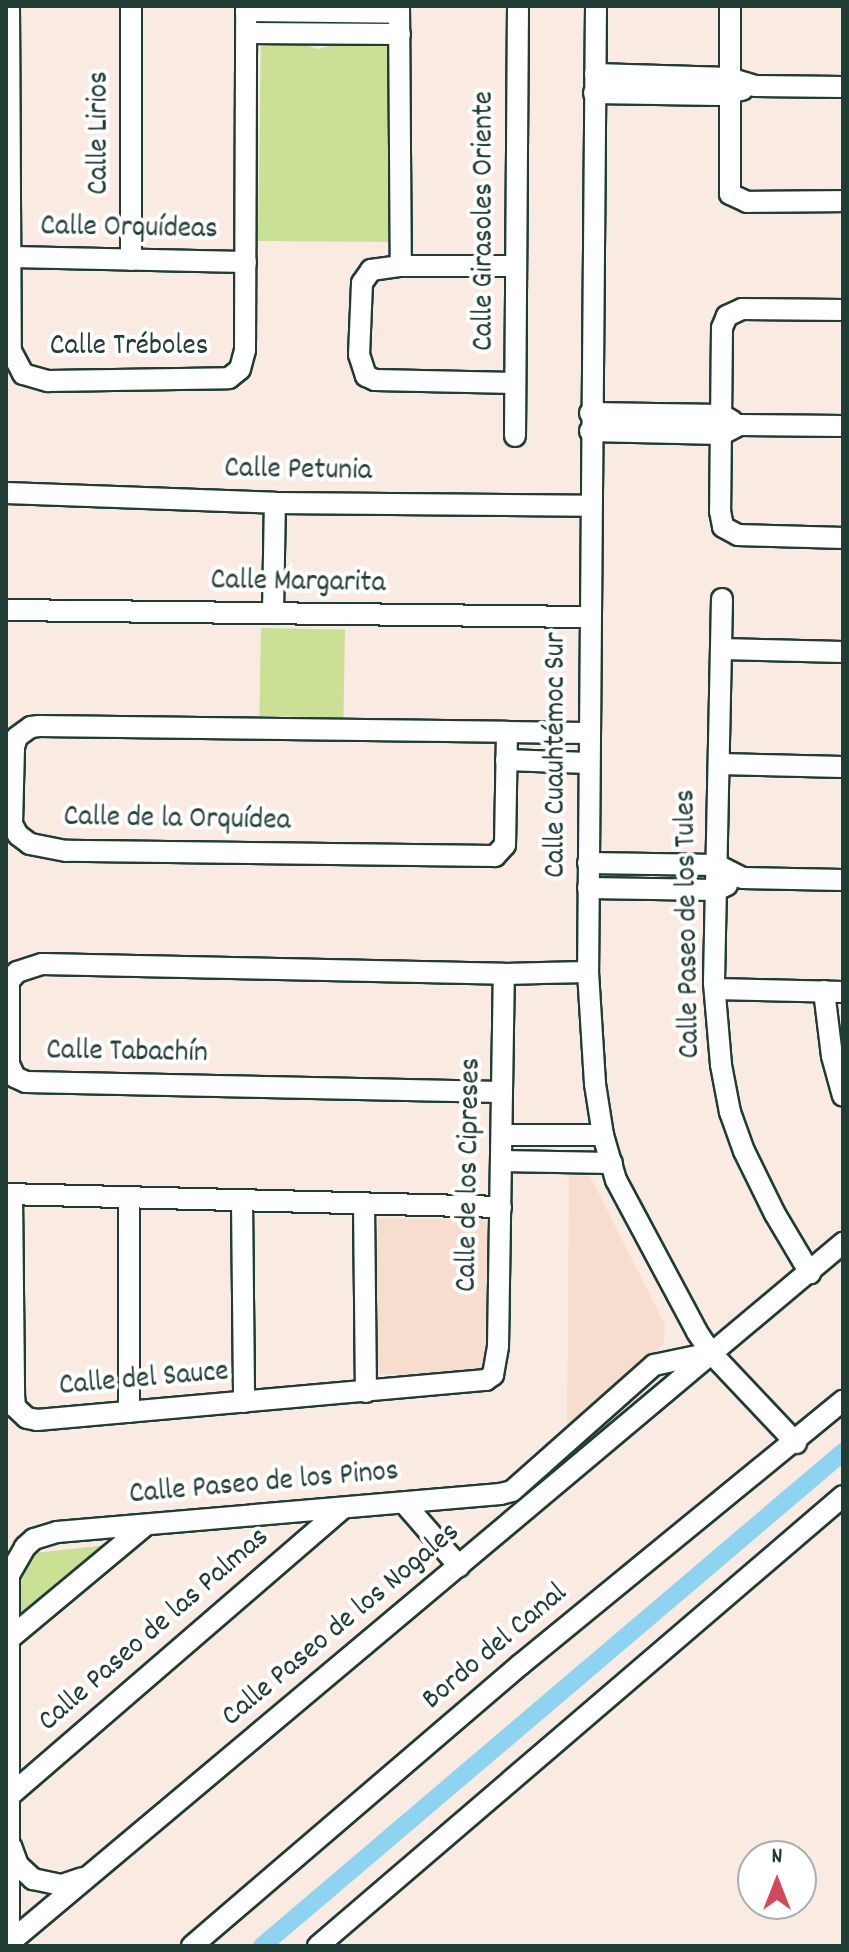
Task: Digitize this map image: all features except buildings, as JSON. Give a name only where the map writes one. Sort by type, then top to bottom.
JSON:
[{"type":"street","name":"Calle Tréboles","points":[[9,6],[11,351],[23,374],[48,381],[236,376],[245,350],[246,9]]},
{"type":"street","name":"Calle Lirios","points":[[131,6],[131,260]]},
{"type":"street","name":"Calle Girasoles Oriente","points":[[515,436],[518,6]]},
{"type":"street","name":"Calle Cuauhtémoc Sur","points":[[596,6],[589,506],[588,1018],[603,1135],[632,1215],[711,1353],[796,1443]]},
{"type":"street","points":[[730,6],[728,185],[733,198],[747,202],[843,201]]},
{"type":"street","points":[[246,9],[399,10],[401,266]]},
{"type":"street","points":[[312,9],[312,33]]},
{"type":"street","points":[[336,9],[336,34]]},
{"type":"street","points":[[247,33],[400,34]]},
{"type":"street","points":[[595,83],[843,87]]},
{"type":"street","name":"Calle Orquídeas","points":[[10,257],[246,262]]},
{"type":"street","points":[[515,383],[382,381],[366,376],[359,355],[362,283],[371,270],[401,266],[516,266]]},
{"type":"street","points":[[843,310],[742,309],[730,313],[722,328],[728,425],[721,520],[728,532],[843,538]]},
{"type":"street","points":[[590,422],[843,426]]},
{"type":"street","name":"Calle Petunia","points":[[6,493],[275,503],[589,506]]},
{"type":"street","points":[[273,613],[275,503]]},
{"type":"street","name":"Calle Paseo de los Tules","points":[[722,599],[715,989],[730,1112],[764,1193],[810,1273]]},
{"type":"street","name":"Calle Margarita","points":[[6,610],[589,617]]},
{"type":"street","points":[[721,649],[843,652]]},
{"type":"street","name":"Calle de la Orquídea","points":[[507,732],[505,845],[495,856],[66,851],[30,844],[18,835],[12,824],[14,747],[17,737],[31,727],[507,732],[589,733]]},
{"type":"street","points":[[506,760],[588,763]]},
{"type":"street","points":[[719,764],[843,767]]},
{"type":"street","points":[[588,863],[717,865],[742,878]]},
{"type":"street","points":[[588,888],[716,890],[742,878],[843,880]]},
{"type":"street","name":"Calle Tabachín","points":[[502,1092],[26,1082],[15,1077],[7,1048],[9,981],[17,972],[42,964],[504,974]]},
{"type":"street","points":[[504,974],[588,972]]},
{"type":"street","name":"Calle de los Cipreses","points":[[493,1375],[498,1346],[504,974]]},
{"type":"street","points":[[715,989],[834,991],[832,1056],[843,1096]]},
{"type":"street","points":[[502,1135],[603,1135]]},
{"type":"street","points":[[501,1161],[612,1163]]},
{"type":"street","name":"Calle del Sauce","points":[[493,1375],[475,1383],[37,1420],[20,1414],[15,1407],[9,1194],[501,1207]]},
{"type":"street","points":[[129,1198],[129,1412]]},
{"type":"street","points":[[242,1200],[244,1402]]},
{"type":"street","points":[[364,1204],[366,1392]]},
{"type":"street","name":"Calle Paseo de los Nogales","points":[[9,1944],[843,1243]]},
{"type":"street","name":"Calle Paseo de los Nogales","points":[[512,1491],[654,1365],[711,1353]]},
{"type":"street","name":"Bordo del Canal","points":[[192,1946],[520,1665],[796,1443],[843,1401]]},
{"type":"street","points":[[512,1491],[528,1509]]},
{"type":"street","name":"Calle Paseo de los Pinos","points":[[9,1639],[9,1575],[25,1547],[34,1539],[57,1532],[341,1510],[512,1491]]},
{"type":"street","points":[[318,1946],[843,1496]]},
{"type":"street","points":[[404,1503],[459,1566]]},
{"type":"street","name":"Calle Paseo de las Palmas","points":[[7,1798],[341,1510]]},
{"type":"street","points":[[9,1944],[9,1639],[146,1525]]},
{"type":"street","points":[[9,1838],[18,1865],[33,1879],[62,1885],[89,1876]]},
{"type":"shaded area","points":[[569,1175],[590,1176],[665,1325],[664,1344],[567,1428]]},
{"type":"shaded area","points":[[378,1218],[491,1220],[488,1376],[375,1374]]},
{"type":"green space","points":[[261,39],[296,40],[317,49],[352,40],[392,41],[390,242],[258,241]]},
{"type":"green space","points":[[261,628],[345,629],[343,717],[259,716]]},
{"type":"green space","points":[[108,1545],[17,1619],[17,1583],[25,1562],[34,1553]]},
{"type":"waterway","points":[[262,1946],[843,1452]]}]
